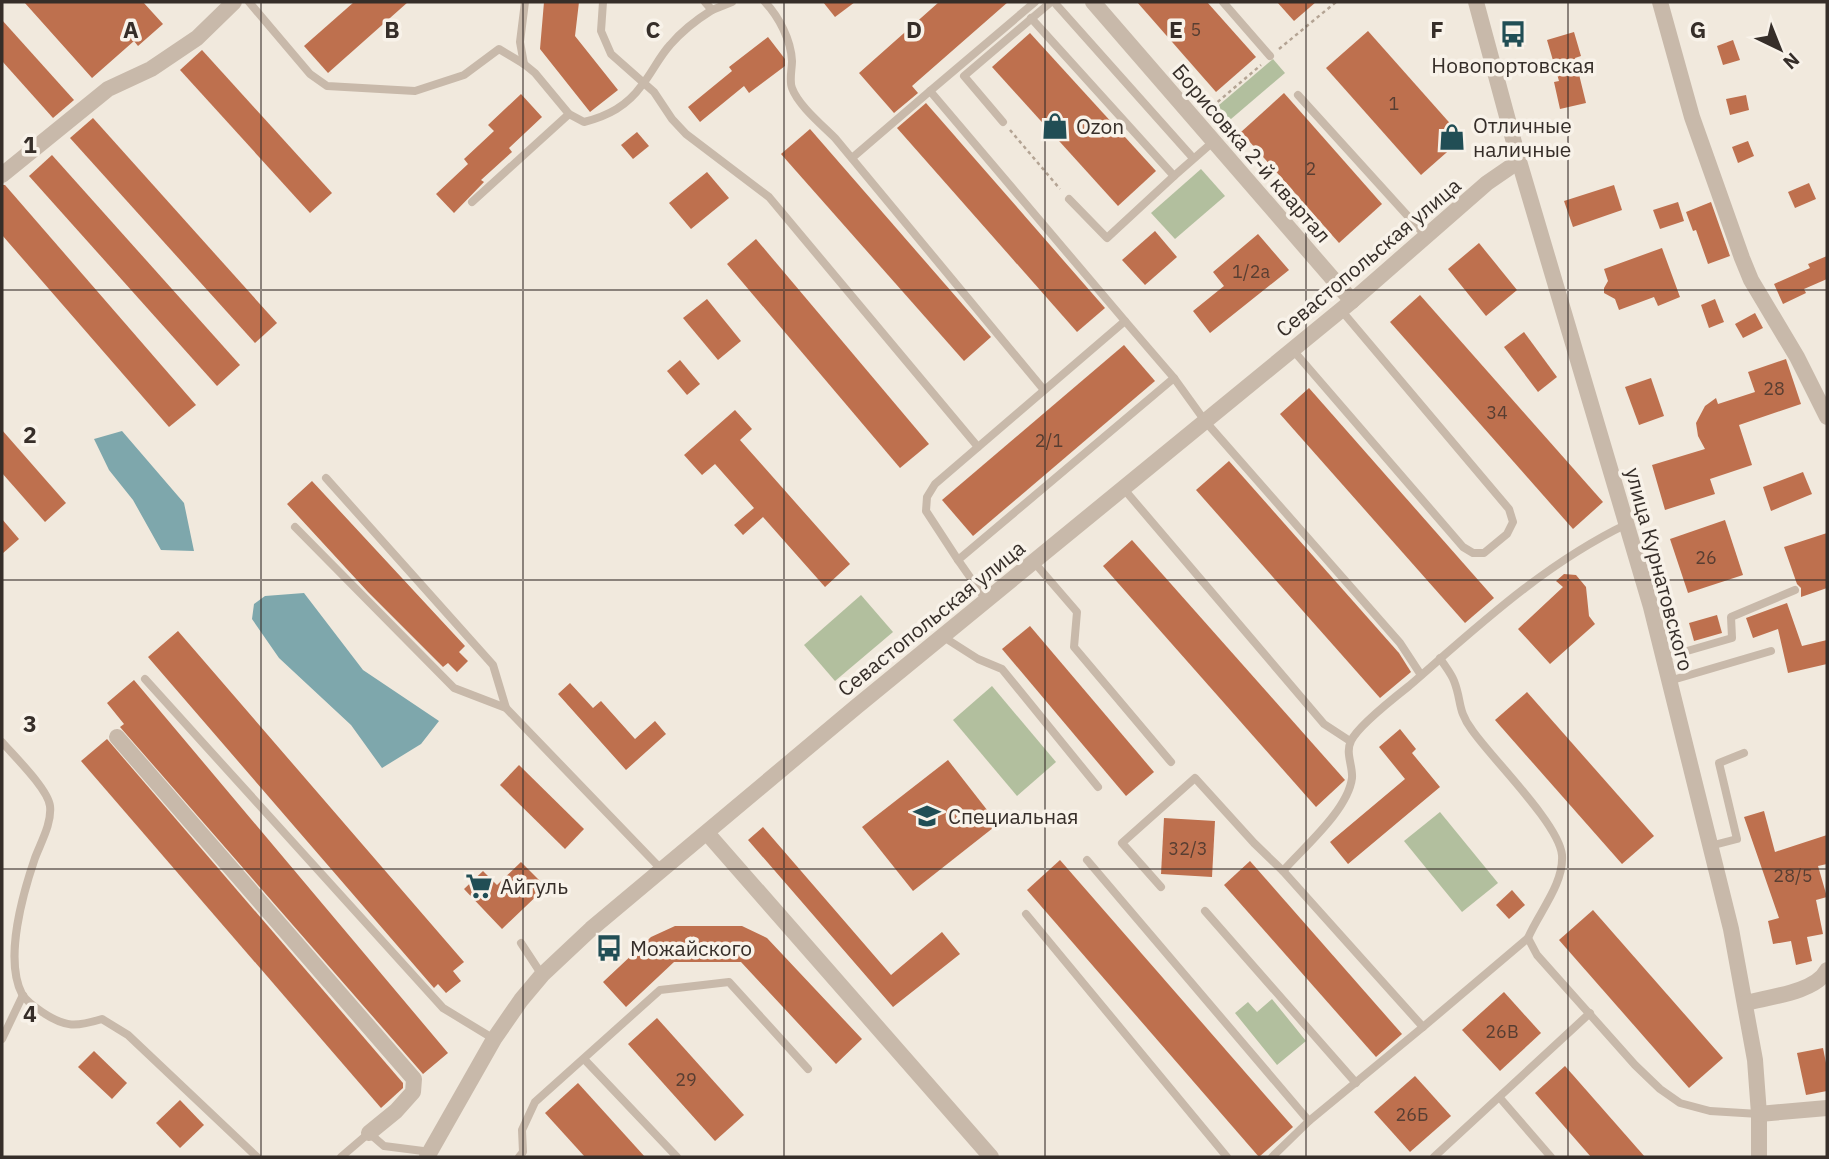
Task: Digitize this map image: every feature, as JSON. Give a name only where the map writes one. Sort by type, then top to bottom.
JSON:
[{"type":"street","points":[[2,175],[108,89],[151,69],[197,38],[234,2]]},
{"type":"street","name":"Борисовка 2-й квартал","points":[[1093,2],[1214,141],[1346,305]]},
{"type":"street","name":"улица Курнатовского","points":[[1476,2],[1519,161],[1651,607],[1731,929],[1755,1060],[1759,1157]]},
{"type":"street","points":[[1660,2],[1692,117],[1742,258],[1751,280],[1797,358],[1827,417]]},
{"type":"street","name":"Севастопольская улица","points":[[431,1156],[494,1039],[521,1000],[542,975],[591,929],[942,636],[1346,305],[1487,183],[1519,161]]},
{"type":"street","points":[[117,737],[414,1079],[412,1092],[396,1111],[369,1133]]},
{"type":"street","points":[[707,833],[991,1157]]},
{"type":"street","points":[[1746,1003],[1810,986],[1824,977],[1827,970]]},
{"type":"street","points":[[1759,1114],[1827,1108]]},
{"type":"lane","points":[[249,2],[310,74],[327,86],[415,91],[464,75],[499,49],[524,64],[569,114],[584,122],[607,116],[629,100],[643,85],[668,46],[687,27],[712,10],[732,2]]},
{"type":"lane","points":[[524,64],[520,42],[525,2]]},
{"type":"lane","points":[[603,2],[601,30],[611,54],[654,92],[686,134],[769,197],[978,447]]},
{"type":"lane","points":[[705,2],[712,10]]},
{"type":"lane","points":[[765,2],[787,38],[792,58],[791,87],[1044,390]]},
{"type":"lane","points":[[852,158],[1035,2]]},
{"type":"lane","points":[[1003,122],[964,76],[1052,2],[1193,158]]},
{"type":"lane","points":[[1223,2],[1270,56]]},
{"type":"lane","points":[[1031,18],[1174,176]]},
{"type":"lane","points":[[930,91],[1174,378],[1205,421],[1400,643],[1421,675]]},
{"type":"lane","points":[[1298,95],[1425,235]]},
{"type":"lane","points":[[472,202],[569,114]]},
{"type":"lane","points":[[1069,198],[1107,238],[1214,141]]},
{"type":"lane","points":[[1292,349],[1463,547],[1473,553],[1483,553],[1507,534],[1513,522],[1509,509],[1346,305]]},
{"type":"lane","points":[[986,600],[926,511],[927,497],[935,484],[1125,321]]},
{"type":"lane","points":[[958,560],[1174,378]]},
{"type":"lane","points":[[326,478],[494,665],[506,708]]},
{"type":"lane","points":[[1123,488],[1324,724],[1350,741]]},
{"type":"lane","points":[[1283,871],[1344,802],[1352,776],[1350,741],[1375,715],[1440,658],[1561,560],[1628,524]]},
{"type":"lane","points":[[295,527],[454,688],[506,708],[662,870]]},
{"type":"lane","points":[[1033,561],[1077,612],[1074,647],[1171,762]]},
{"type":"lane","points":[[1663,657],[1732,638],[1731,617],[1795,590]]},
{"type":"lane","points":[[942,636],[978,659],[1002,669],[1098,787]]},
{"type":"lane","points":[[1669,681],[1771,651]]},
{"type":"lane","points":[[1272,1157],[1309,1121],[1528,938],[1559,881],[1562,854],[1550,827],[1472,731],[1460,711],[1454,681],[1440,658]]},
{"type":"lane","points":[[145,679],[443,1008],[494,1039]]},
{"type":"lane","points":[[2,742],[38,785],[50,804],[49,820],[24,890],[17,938],[14,963],[23,995],[63,1025],[83,1025],[102,1019],[128,1035],[257,1157]]},
{"type":"lane","points":[[1709,846],[1737,839],[1719,763],[1744,752]]},
{"type":"lane","points":[[1161,887],[1122,843],[1195,778],[1423,1027]]},
{"type":"lane","points":[[1087,860],[1309,1121]]},
{"type":"lane","points":[[1205,911],[1356,1083]]},
{"type":"lane","points":[[1026,914],[1227,1157]]},
{"type":"lane","points":[[1528,938],[1537,955],[1635,1065],[1660,1089],[1680,1102],[1710,1111],[1759,1114]]},
{"type":"lane","points":[[521,943],[542,975]]},
{"type":"lane","points":[[519,1157],[523,1152],[522,1129],[535,1102],[660,990],[729,982],[808,1069]]},
{"type":"lane","points":[[2,1039],[23,995]]},
{"type":"lane","points":[[1434,1157],[1590,1013]]},
{"type":"lane","points":[[584,1059],[677,1157]]},
{"type":"lane","points":[[1500,1098],[1551,1157]]},
{"type":"lane","points":[[341,1157],[369,1133],[384,1146],[431,1156]]},
{"type":"path","points":[[1003,122],[1069,198]]},
{"type":"green space","points":[[1273,59],[1285,73],[1224,125],[1212,111]]},
{"type":"green space","points":[[1201,169],[1225,196],[1175,239],[1151,213]]},
{"type":"green space","points":[[861,595],[893,632],[835,681],[804,645]]},
{"type":"green space","points":[[992,686],[1056,762],[1017,796],[953,720]]},
{"type":"green space","points":[[1440,812],[1498,883],[1462,912],[1404,841]]},
{"type":"green space","points":[[1272,999],[1306,1041],[1277,1065],[1235,1013],[1248,1002],[1257,1012]]},
{"type":"water","points":[[122,431],[184,503],[194,551],[161,550],[133,500],[109,470],[94,439]]},
{"type":"water","points":[[304,593],[363,670],[439,721],[421,744],[382,768],[351,725],[279,658],[252,619],[254,604],[265,596]]},
{"type":"building","points":[[24,2],[143,2],[163,24],[138,46],[134,41],[92,78]]},
{"type":"building","points":[[354,2],[408,2],[328,73],[304,46]]},
{"type":"building","points":[[544,2],[579,2],[575,36],[618,90],[590,112],[540,49]]},
{"type":"building","points":[[823,2],[855,2],[835,17]]},
{"type":"building","points":[[939,2],[1008,2],[912,86],[918,93],[894,113],[859,73]]},
{"type":"building","points":[[1137,2],[1207,2],[1256,57],[1216,92]]},
{"type":"building","points":[[1277,2],[1316,2],[1294,21]]},
{"type":"building","points":[[2,20],[74,100],[53,118],[2,61]]},
{"type":"building","points":[[1368,31],[1463,138],[1421,175],[1326,68]]},
{"type":"building","points":[[1574,32],[1581,56],[1575,58],[1586,103],[1560,109],[1554,82],[1559,81],[1547,40]]},
{"type":"building","points":[[1030,33],[1156,171],[1118,206],[992,67]]},
{"type":"building","points":[[768,37],[785,59],[785,66],[749,93],[744,86],[700,122],[688,107],[732,71],[729,67]]},
{"type":"building","points":[[1733,40],[1740,60],[1723,65],[1717,46]]},
{"type":"building","points":[[202,50],[332,193],[310,213],[180,70]]},
{"type":"building","points":[[1284,93],[1382,204],[1339,243],[1241,132]]},
{"type":"building","points":[[521,94],[542,117],[509,148],[512,152],[481,180],[484,182],[454,213],[436,194],[468,164],[464,159],[494,131],[488,125]]},
{"type":"building","points":[[1746,95],[1749,110],[1730,115],[1726,99]]},
{"type":"building","points":[[926,103],[1105,308],[1077,332],[897,128]]},
{"type":"building","points":[[93,118],[277,323],[255,343],[70,138]]},
{"type":"building","points":[[810,129],[991,337],[964,361],[781,154]]},
{"type":"building","points":[[637,132],[649,146],[633,159],[621,145]]},
{"type":"building","points":[[1748,141],[1754,156],[1738,163],[1732,147]]},
{"type":"building","points":[[52,155],[240,365],[217,386],[29,176]]},
{"type":"building","points":[[707,172],[729,198],[691,229],[669,203]]},
{"type":"building","points":[[1809,183],[1816,199],[1795,208],[1788,192]]},
{"type":"building","points":[[2,185],[5,185],[196,405],[169,427],[2,235]]},
{"type":"building","points":[[1614,185],[1622,210],[1573,227],[1564,201]]},
{"type":"building","points":[[1678,202],[1684,221],[1660,229],[1653,210]]},
{"type":"building","points":[[1711,202],[1730,256],[1708,264],[1696,230],[1693,231],[1686,212]]},
{"type":"building","points":[[1155,231],[1177,257],[1145,285],[1122,260]]},
{"type":"building","points":[[1258,234],[1289,270],[1210,333],[1193,311],[1224,286],[1213,272]]},
{"type":"building","points":[[756,239],[929,444],[900,468],[727,264]]},
{"type":"building","points":[[1479,243],[1517,290],[1486,316],[1448,269]]},
{"type":"building","points":[[1662,248],[1680,297],[1658,306],[1654,297],[1619,310],[1615,299],[1604,293],[1608,281],[1604,269]]},
{"type":"building","points":[[1827,256],[1827,279],[1804,289],[1806,293],[1783,304],[1774,284],[1810,268],[1808,264]]},
{"type":"building","points":[[1420,295],[1603,502],[1573,529],[1390,322]]},
{"type":"building","points":[[707,299],[741,341],[718,360],[683,318]]},
{"type":"building","points":[[1715,299],[1724,322],[1709,328],[1701,305]]},
{"type":"building","points":[[1755,313],[1763,328],[1743,338],[1735,324]]},
{"type":"building","points":[[1524,332],[1557,377],[1538,392],[1504,347]]},
{"type":"building","points":[[1124,345],[1155,381],[973,536],[942,500]]},
{"type":"building","points":[[1786,359],[1801,404],[1739,425],[1752,465],[1710,479],[1715,494],[1665,510],[1652,465],[1705,449],[1698,436],[1696,423],[1705,406],[1716,398],[1718,404],[1755,392],[1748,372]]},
{"type":"building","points":[[680,360],[700,384],[687,395],[667,371]]},
{"type":"building","points":[[1651,378],[1664,416],[1639,425],[1625,387]]},
{"type":"building","points":[[1309,388],[1494,598],[1465,623],[1280,414]]},
{"type":"building","points":[[735,410],[752,429],[740,440],[850,564],[825,587],[763,517],[743,535],[734,525],[754,508],[715,464],[702,475],[684,455]]},
{"type":"building","points":[[2,430],[66,503],[45,522],[2,473]]},
{"type":"building","points":[[1229,461],[1399,653],[1411,672],[1380,698],[1196,490]]},
{"type":"building","points":[[1803,472],[1812,494],[1771,511],[1763,487]]},
{"type":"building","points":[[312,481],[465,646],[459,652],[468,661],[457,672],[448,663],[443,667],[368,592],[287,504]]},
{"type":"building","points":[[2,519],[19,539],[2,554]]},
{"type":"building","points":[[1725,520],[1743,575],[1688,593],[1670,539]]},
{"type":"building","points":[[1827,533],[1827,588],[1801,597],[1801,588],[1797,584],[1784,547]]},
{"type":"building","points":[[1132,540],[1345,780],[1316,807],[1103,566]]},
{"type":"building","points":[[1564,574],[1576,575],[1586,587],[1589,616],[1595,624],[1550,664],[1518,629],[1563,587],[1556,581]]},
{"type":"building","points":[[1787,603],[1802,646],[1827,640],[1827,664],[1788,673],[1778,629],[1753,638],[1746,618]]},
{"type":"building","points":[[1717,615],[1722,633],[1694,641],[1689,623]]},
{"type":"building","points":[[1030,626],[1154,772],[1126,796],[1002,649]]},
{"type":"building","points":[[178,631],[464,962],[453,971],[461,981],[446,993],[438,984],[434,988],[148,657]]},
{"type":"building","points":[[134,680],[448,1053],[423,1074],[120,727],[124,724],[107,703]]},
{"type":"building","points":[[570,683],[593,708],[601,701],[635,739],[655,721],[666,734],[626,770],[558,694]]},
{"type":"building","points":[[1527,692],[1654,836],[1622,864],[1495,720]]},
{"type":"building","points":[[1400,729],[1416,749],[1412,753],[1440,787],[1348,864],[1330,842],[1405,779],[1379,747]]},
{"type":"building","points":[[107,739],[403,1083],[403,1088],[381,1108],[81,761]]},
{"type":"building","points":[[948,760],[998,824],[913,891],[862,827]]},
{"type":"building","points":[[519,765],[584,829],[565,849],[500,785]]},
{"type":"building","points":[[1764,811],[1775,852],[1827,835],[1827,864],[1818,866],[1827,897],[1816,900],[1823,934],[1807,937],[1812,961],[1796,965],[1791,941],[1773,944],[1768,921],[1779,918],[1744,817]]},
{"type":"building","points":[[1164,818],[1215,821],[1212,877],[1161,874]]},
{"type":"building","points":[[763,827],[891,975],[942,932],[960,954],[893,1007],[748,840]]},
{"type":"building","points":[[1060,860],[1293,1127],[1259,1157],[1027,890]]},
{"type":"building","points":[[1250,861],[1402,1034],[1376,1057],[1224,885]]},
{"type":"building","points":[[521,862],[546,887],[502,929],[464,889],[483,871],[497,885]]},
{"type":"building","points":[[1512,890],[1525,905],[1509,919],[1496,905]]},
{"type":"building","points":[[1593,910],[1723,1058],[1689,1088],[1559,940]]},
{"type":"building","points":[[675,926],[742,926],[767,938],[862,1039],[836,1064],[741,962],[674,962],[626,1007],[603,982],[651,937]]},
{"type":"building","points":[[1504,992],[1541,1033],[1500,1071],[1462,1030]]},
{"type":"building","points":[[657,1018],[744,1115],[715,1141],[628,1044]]},
{"type":"building","points":[[1823,1048],[1827,1068],[1827,1091],[1806,1095],[1797,1053]]},
{"type":"building","points":[[94,1051],[127,1083],[112,1099],[78,1067]]},
{"type":"building","points":[[1565,1066],[1645,1157],[1591,1157],[1535,1093]]},
{"type":"building","points":[[1415,1076],[1451,1116],[1410,1152],[1374,1112]]},
{"type":"building","points":[[578,1083],[645,1157],[585,1157],[545,1113]]},
{"type":"building","points":[[180,1100],[204,1125],[180,1148],[156,1123]]},
{"type":"place","name":"Новопортовская","points":[[1513,34]]},
{"type":"place","name":"Ozon","points":[[1055,126]]},
{"type":"place","name":"Отличные наличные","points":[[1452,137]]},
{"type":"place","name":"Специальная","points":[[927,816]]},
{"type":"place","name":"Айгуль","points":[[479,886]]},
{"type":"place","name":"Можайского","points":[[609,948]]}]
